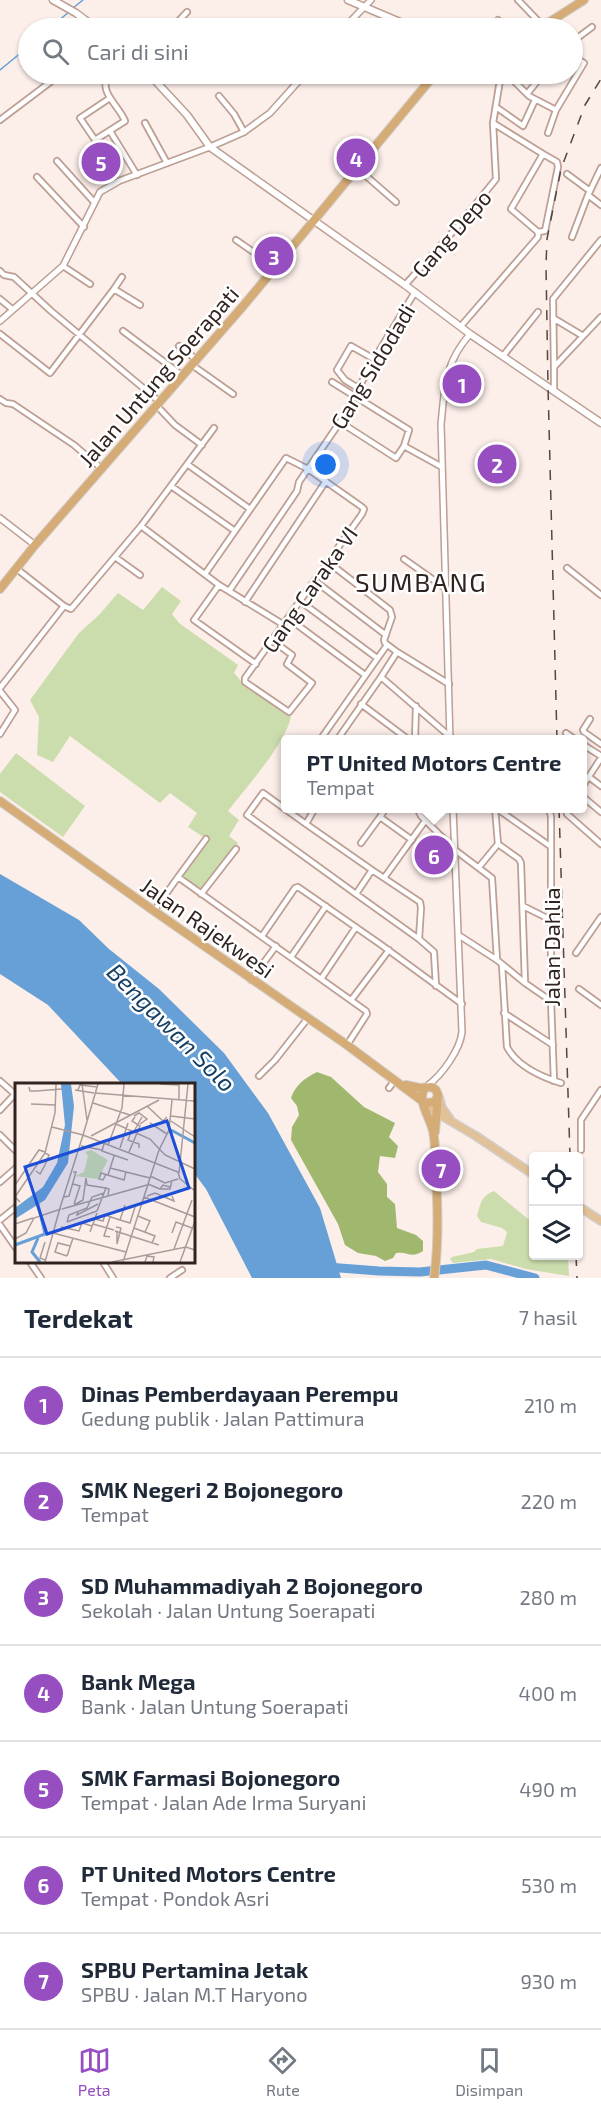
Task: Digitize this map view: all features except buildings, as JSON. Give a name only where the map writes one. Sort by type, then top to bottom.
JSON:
[{"type":"highway","points":[[556,18],[584,0]]},
{"type":"highway","name":"Jalan Untung Soerapati","points":[[0,589],[3,580],[17,569],[35,545],[183,376],[427,84]]},
{"type":"highway","name":"Jalan Rajekwesi","points":[[0,801],[347,1045],[424,1102]]},
{"type":"highway","points":[[395,1080],[412,1087],[432,1087],[438,1094],[434,1139]]},
{"type":"highway","points":[[425,1088],[420,1095],[434,1139],[439,1214],[438,1257],[434,1278]]},
{"type":"highway","points":[[424,1102],[435,1102],[438,1094]]},
{"type":"main road","points":[[53,0],[83,18]]},
{"type":"main road","points":[[348,0],[390,18]]},
{"type":"main road","points":[[160,84],[187,115],[210,147],[415,292],[470,334],[601,423]]},
{"type":"main road","points":[[438,1094],[442,1108],[451,1121]]},
{"type":"main road","points":[[424,1102],[437,1113],[529,1172]]},
{"type":"main road","points":[[435,1130],[442,1121],[451,1121]]},
{"type":"main road","points":[[583,1209],[601,1221]]},
{"type":"street","points":[[353,18],[371,0]]},
{"type":"street","points":[[518,0],[534,18]]},
{"type":"street","points":[[181,18],[187,12]]},
{"type":"street","points":[[583,34],[592,27]]},
{"type":"street","points":[[0,120],[48,84]]},
{"type":"street","points":[[105,84],[110,98],[125,119],[94,140],[80,118],[110,98]]},
{"type":"street","points":[[0,321],[63,266],[100,192],[243,132],[270,113],[296,84]]},
{"type":"street","name":"Gang Depo","points":[[405,285],[496,179],[493,123],[499,84]]},
{"type":"street","points":[[517,84],[535,100],[556,110]]},
{"type":"street","points":[[527,94],[535,84]]},
{"type":"street","points":[[548,133],[556,110],[571,84]]},
{"type":"street","points":[[219,96],[234,114],[243,132]]},
{"type":"street","points":[[496,107],[524,126],[535,100]]},
{"type":"street","points":[[145,123],[167,163]]},
{"type":"street","points":[[493,123],[557,161],[558,167],[545,231],[538,232],[511,210],[543,154]]},
{"type":"street","points":[[110,131],[136,175]]},
{"type":"street","points":[[57,161],[94,202]]},
{"type":"street","points":[[357,168],[396,202]]},
{"type":"street","points":[[572,237],[601,168]]},
{"type":"street","points":[[567,174],[601,204]]},
{"type":"street","points":[[37,177],[84,227]]},
{"type":"street","points":[[461,326],[537,238],[538,232]]},
{"type":"street","points":[[236,240],[275,267]]},
{"type":"street","points":[[554,390],[553,298],[601,240]]},
{"type":"street","points":[[63,266],[90,284]]},
{"type":"street","points":[[0,271],[4,275],[14,277],[159,404],[181,430],[202,445]]},
{"type":"street","points":[[0,334],[50,372],[122,277]]},
{"type":"street","points":[[114,290],[140,305]]},
{"type":"street","name":"Gang Sidodadi","points":[[229,591],[297,491],[299,482],[340,422],[374,359],[415,292]]},
{"type":"street","points":[[0,299],[12,309]]},
{"type":"street","points":[[503,356],[538,312]]},
{"type":"street","points":[[554,367],[601,317]]},
{"type":"street","points":[[553,318],[583,336]]},
{"type":"street","points":[[123,331],[183,376]]},
{"type":"street","points":[[451,735],[441,424],[446,380],[453,356],[470,334]]},
{"type":"street","points":[[179,346],[194,363],[233,394]]},
{"type":"street","points":[[358,388],[345,380],[337,370],[351,346],[374,359]]},
{"type":"street","points":[[332,382],[409,430],[404,446],[396,458],[340,422]]},
{"type":"street","points":[[0,399],[13,404],[74,445],[102,469]]},
{"type":"street","points":[[17,569],[71,609],[141,526],[214,428]]},
{"type":"street","points":[[404,446],[442,467]]},
{"type":"street","name":"Gang Caraka VI","points":[[250,509],[284,459],[289,459],[308,469],[364,509],[245,678],[245,682],[286,712],[291,711],[312,683],[287,664],[292,655],[273,641]]},
{"type":"street","points":[[188,464],[250,509],[205,574]]},
{"type":"street","points":[[245,602],[326,481]]},
{"type":"street","points":[[171,486],[235,531]]},
{"type":"street","points":[[0,518],[35,545]]},
{"type":"street","points":[[141,526],[219,585],[284,625]]},
{"type":"street","points":[[116,557],[140,575]]},
{"type":"street","points":[[404,559],[445,588]]},
{"type":"street","points":[[328,562],[390,610],[392,617],[384,640],[387,645],[449,684]]},
{"type":"street","points":[[567,568],[601,595]]},
{"type":"street","points":[[315,581],[386,635]]},
{"type":"street","points":[[219,585],[194,620],[256,664]]},
{"type":"street","points":[[300,601],[377,658]]},
{"type":"street","points":[[0,734],[15,710],[0,690],[64,606]]},
{"type":"street","points":[[288,618],[365,675]]},
{"type":"street","points":[[323,735],[387,645]]},
{"type":"street","points":[[340,735],[397,652]]},
{"type":"street","points":[[381,677],[447,735]]},
{"type":"street","points":[[361,704],[402,735]]},
{"type":"street","points":[[415,735],[416,706]]},
{"type":"street","points":[[590,719],[583,730],[601,744]]},
{"type":"street","points":[[587,747],[601,757],[587,780]]},
{"type":"street","points":[[589,777],[601,786]]},
{"type":"street","points":[[281,806],[262,794],[247,814],[435,952],[436,986]]},
{"type":"street","points":[[587,800],[601,813]]},
{"type":"street","points":[[291,813],[420,902],[422,908],[419,939]]},
{"type":"street","points":[[306,824],[312,813]]},
{"type":"street","points":[[361,843],[382,813]]},
{"type":"street","points":[[420,813],[425,821],[455,850],[489,875],[493,882],[497,960]]},
{"type":"street","points":[[425,1088],[440,1074],[461,1039],[460,936],[453,813]]},
{"type":"street","points":[[479,867],[498,844],[496,813]]},
{"type":"street","points":[[503,813],[550,846]]},
{"type":"street","name":"Jalan Dahlia","points":[[548,813],[550,1001],[554,1081]]},
{"type":"street","points":[[570,813],[601,844]]},
{"type":"street","points":[[380,816],[412,840]]},
{"type":"street","points":[[384,878],[425,821]]},
{"type":"street","points":[[154,911],[206,839]]},
{"type":"street","points":[[498,844],[519,859],[521,863],[525,983]]},
{"type":"street","points":[[201,894],[236,849]]},
{"type":"street","points":[[356,894],[372,870]]},
{"type":"street","points":[[178,877],[366,1011],[367,1014],[347,1045]]},
{"type":"street","name":"Jalan Rajekwesi","points":[[262,936],[296,887],[389,950],[462,1004]]},
{"type":"street","points":[[291,957],[326,906]]},
{"type":"street","points":[[523,906],[551,920]]},
{"type":"street","points":[[576,953],[601,917]]},
{"type":"street","points":[[321,979],[356,927]]},
{"type":"street","points":[[460,936],[497,960],[550,1001]]},
{"type":"street","points":[[252,980],[276,946]]},
{"type":"street","points":[[352,999],[389,950]]},
{"type":"street","points":[[502,965],[505,1036],[510,1053],[538,1075],[561,1083]]},
{"type":"street","points":[[579,990],[601,1005]]},
{"type":"street","points":[[504,1013],[553,1045]]},
{"type":"street","points":[[258,1076],[275,1060],[308,1018]]},
{"type":"street","points":[[438,1094],[440,1074]]},
{"type":"street","points":[[389,1088],[395,1080]]},
{"type":"street","points":[[0,1081],[15,1094]]},
{"type":"street","points":[[581,1150],[581,1120],[601,1090]]},
{"type":"street","points":[[0,1110],[15,1096]]},
{"type":"street","points":[[594,1100],[601,1105]]},
{"type":"street","points":[[0,1135],[15,1150]]},
{"type":"street","points":[[0,1182],[15,1169]]},
{"type":"street","points":[[0,1220],[15,1208]]},
{"type":"street","points":[[0,1225],[15,1247]]},
{"type":"street","points":[[31,1263],[41,1278]]},
{"type":"street","points":[[104,1263],[113,1278]]},
{"type":"street","points":[[170,1278],[182,1270]]},
{"type":"green space","points":[[162,587],[181,601],[172,614],[179,623],[238,665],[234,673],[241,681],[291,717],[273,753],[228,811],[239,820],[229,836],[238,843],[201,892],[182,877],[208,840],[188,827],[197,813],[170,793],[160,803],[70,736],[53,762],[37,755],[39,717],[30,700],[79,633],[118,593],[143,610]]},
{"type":"green space","points":[[16,753],[85,806],[63,837],[0,792],[0,774]]},
{"type":"green space","points":[[317,1072],[331,1077],[364,1107],[395,1123],[389,1137],[398,1146],[395,1158],[380,1156],[378,1172],[387,1184],[387,1197],[395,1204],[397,1228],[416,1235],[423,1241],[423,1251],[412,1255],[396,1253],[393,1258],[385,1261],[376,1256],[358,1253],[345,1245],[338,1224],[291,1140],[292,1127],[299,1115],[297,1106],[291,1098],[301,1082]]},
{"type":"green space","points":[[494,1191],[529,1219],[529,1260],[568,1260],[569,1276],[526,1269],[491,1259],[453,1263],[450,1259],[452,1257],[474,1252],[477,1249],[503,1246],[507,1232],[502,1228],[481,1222],[477,1216],[484,1198]]},
{"type":"water","name":"Bengawan Solo","points":[[0,874],[79,920],[109,949],[159,989],[224,1053],[268,1113],[320,1208],[341,1278],[252,1278],[206,1189],[195,1174],[195,1083],[121,1083],[48,1005],[0,974]]},
{"type":"waterway","points":[[73,8],[83,0]]},
{"type":"waterway","points":[[62,18],[70,11]]},
{"type":"waterway","points":[[0,70],[18,55]]},
{"type":"waterway","points":[[327,1267],[420,1272],[486,1265],[535,1278]]},
{"type":"railway","points":[[557,735],[548,386],[547,239],[561,169],[585,105],[601,79]]},
{"type":"railway","points":[[559,813],[570,1152]]},
{"type":"railway","points":[[576,1260],[577,1278]]},
{"type":"place","name":"Bank Mega","points":[[356,158]]},
{"type":"place","name":"SMK Farmasi Bojonegoro","points":[[101,162]]},
{"type":"place","name":"SD Muhammadiyah 2 Bojonegoro","points":[[274,256]]},
{"type":"place","name":"Dinas Pemberdayaan Perempu","points":[[462,384]]},
{"type":"place","name":"SMK Negeri 2 Bojonegoro","points":[[497,464]]},
{"type":"place","name":"PT United Motors Centre","points":[[434,855]]},
{"type":"place","name":"SPBU Pertamina Jetak","points":[[441,1169]]},
{"type":"district","name":"SUMBANG","points":[[421,581]]}]
